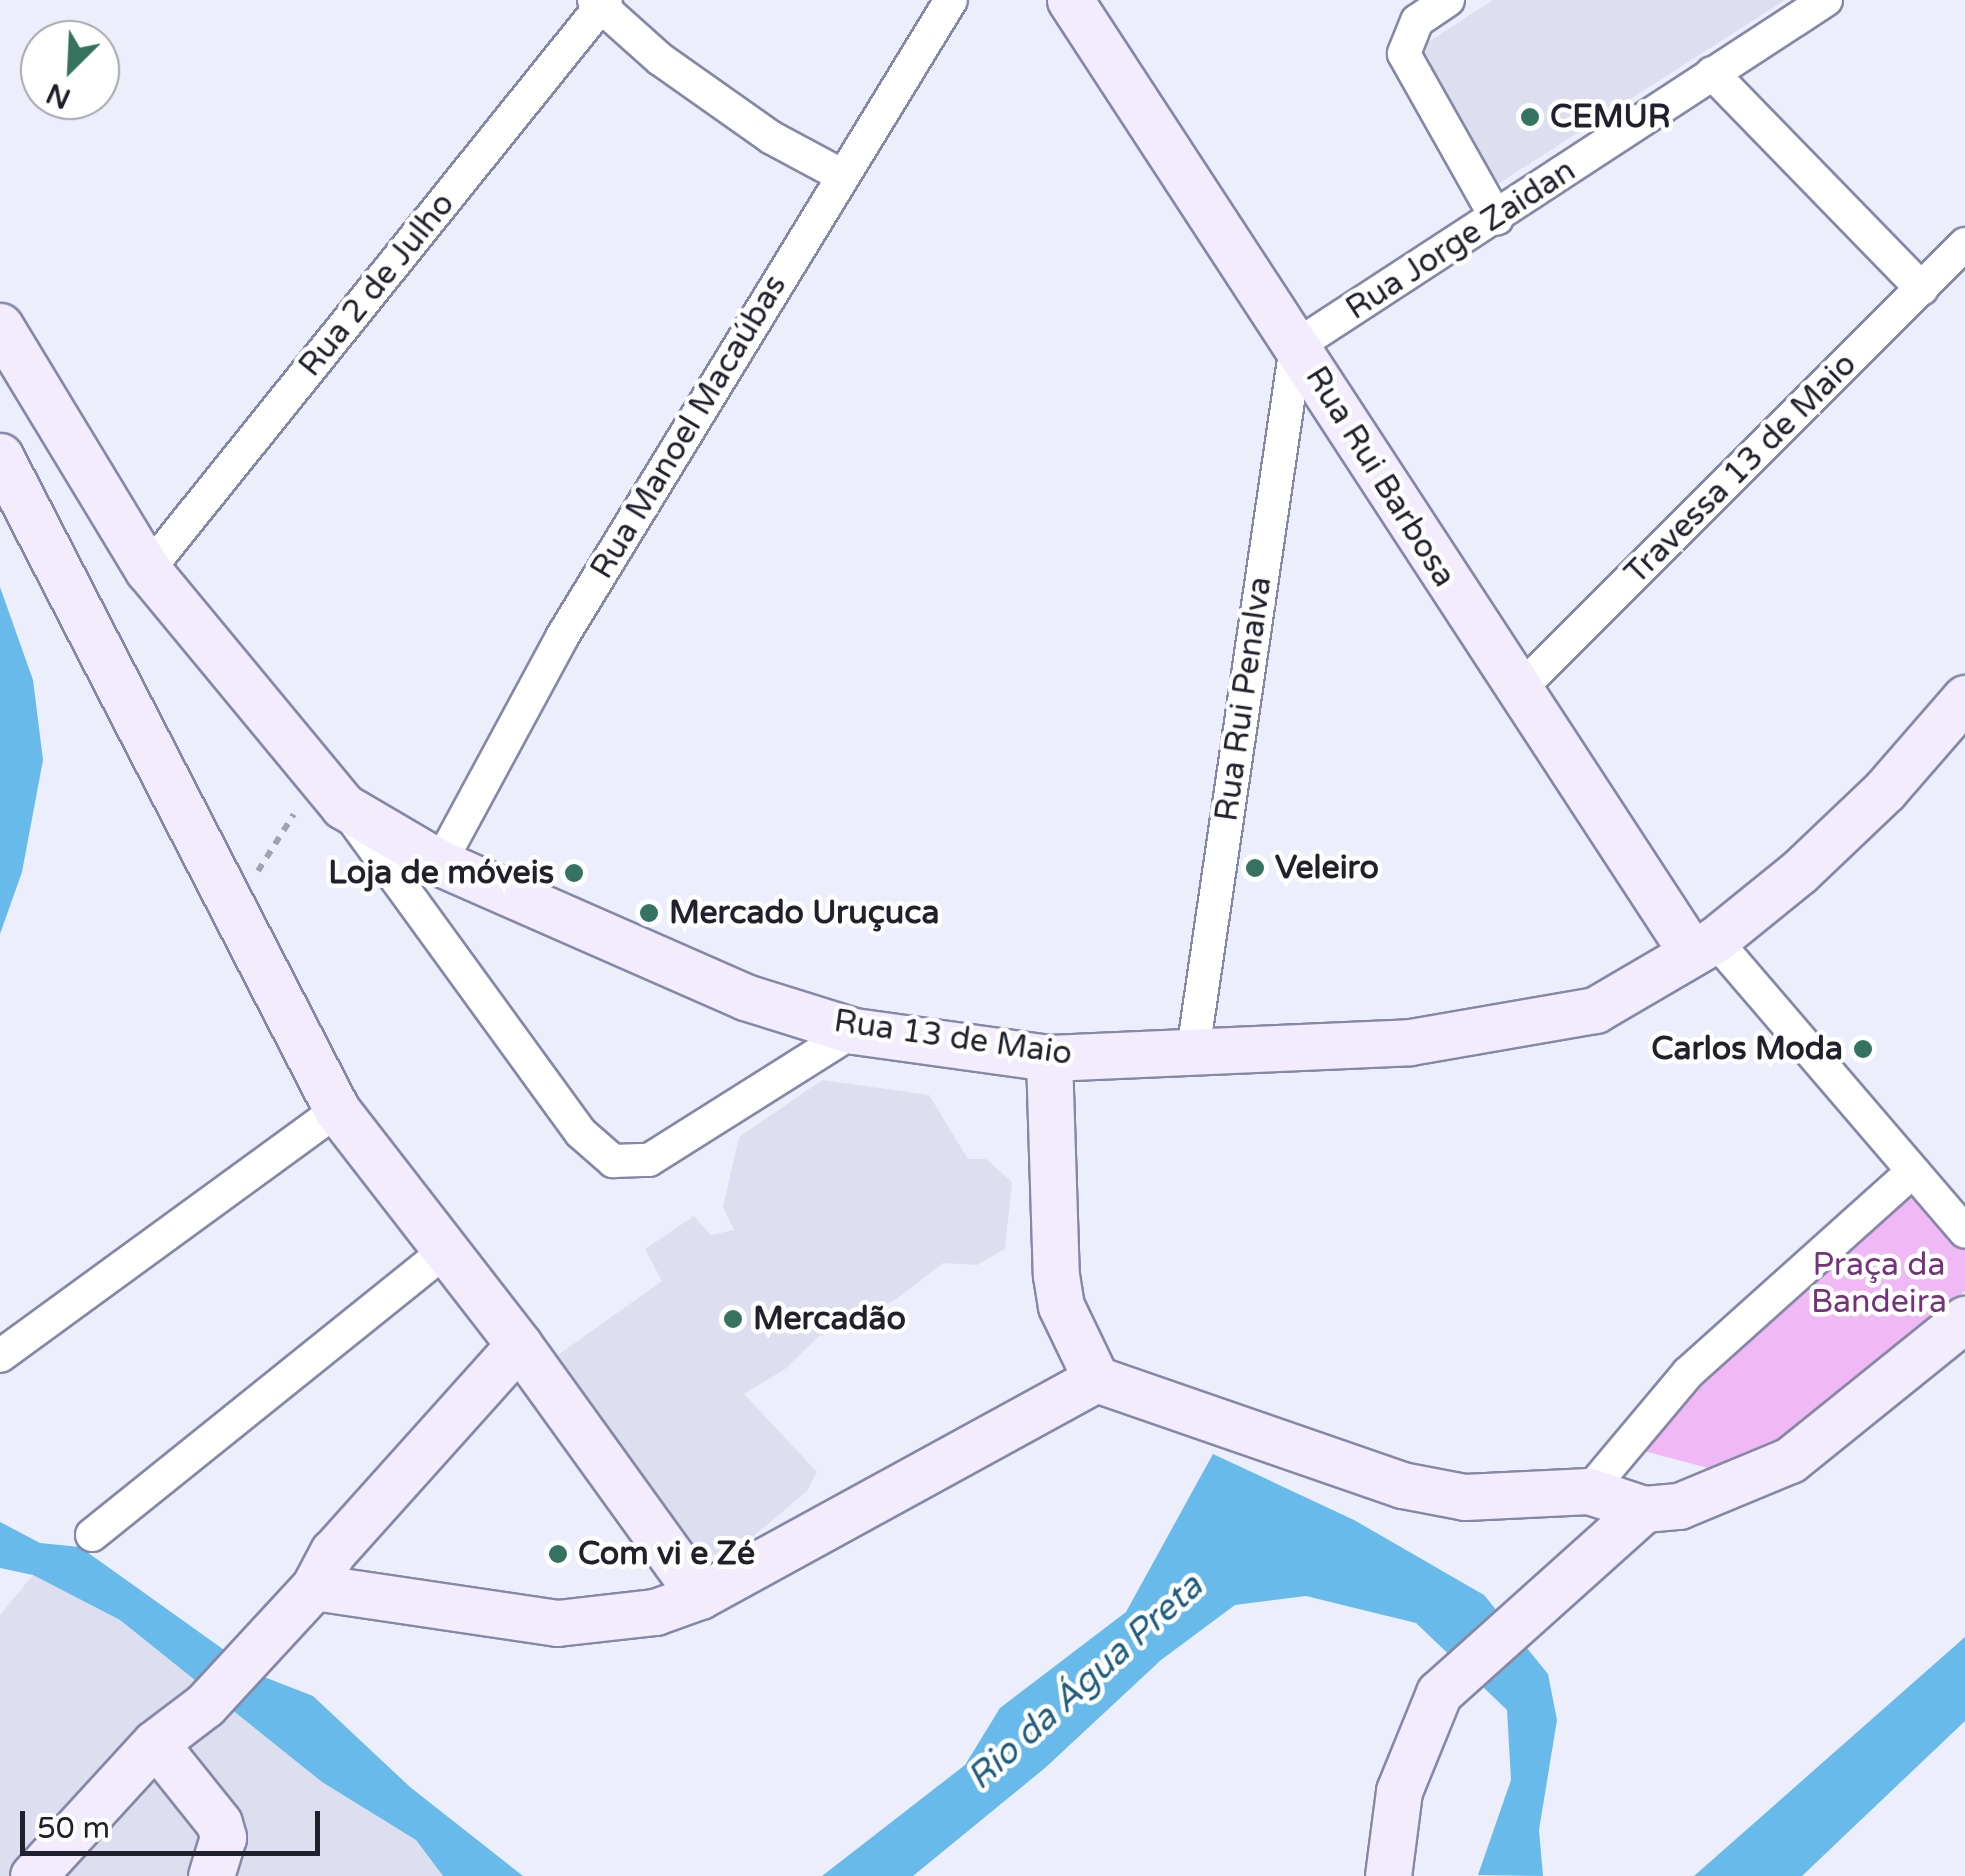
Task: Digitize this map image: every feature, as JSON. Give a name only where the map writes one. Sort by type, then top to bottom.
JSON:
[{"type":"street","name":"Rua Manoel Macaúbas","points":[[440,863],[562,637],[840,175],[951,0]]},
{"type":"street","name":"Rua Rui Barbosa","points":[[1070,0],[1516,692],[1703,946]]},
{"type":"street","points":[[1448,0],[1417,21],[1404,54],[1497,219]]},
{"type":"street","name":"Rua Jorge Zaidan","points":[[1296,346],[1497,219],[1826,0]]},
{"type":"street","points":[[600,3],[772,138],[840,175]]},
{"type":"street","name":"Rua 2 de Julho","points":[[148,570],[600,3]]},
{"type":"street","points":[[1712,73],[1922,289]]},
{"type":"street","name":"Travessa 13 de Maio","points":[[1516,692],[1965,244]]},
{"type":"street","name":"Rua 13 de Maio","points":[[0,326],[148,570],[329,793],[440,863],[745,997],[854,1031],[1048,1058],[1410,1042],[1522,1027],[1595,1010],[1703,946],[1884,790],[1965,698]]},
{"type":"street","name":"Rua Rui Penalva","points":[[1193,1051],[1296,346]]},
{"type":"street","points":[[0,456],[79,601],[337,1110],[519,1345],[700,1596]]},
{"type":"street","points":[[79,601],[148,570]]},
{"type":"street","points":[[329,793],[581,1133],[613,1161],[649,1160],[854,1031]]},
{"type":"street","points":[[1703,946],[1965,1232]]},
{"type":"street","points":[[1048,1058],[1056,1275],[1061,1306],[1096,1379],[1402,1485],[1465,1496],[1588,1491],[1644,1509],[1679,1506],[1790,1460],[1965,1319]]},
{"type":"street","points":[[0,1356],[337,1110]]},
{"type":"street","points":[[1588,1491],[1688,1373],[1913,1171]]},
{"type":"street","points":[[92,1535],[444,1253]]},
{"type":"street","points":[[34,1876],[155,1743],[205,1705],[314,1587],[333,1552],[519,1345]]},
{"type":"street","points":[[314,1587],[557,1623],[655,1612],[700,1596],[1096,1379]]},
{"type":"street","points":[[1388,1876],[1399,1791],[1440,1693],[1544,1605],[1644,1509]]},
{"type":"street","points":[[155,1743],[219,1823],[223,1837],[211,1876]]},
{"type":"path","points":[[236,906],[329,793]]},
{"type":"shaded area","name":"CEMUR","points":[[1493,0],[1785,0],[1498,184],[1417,49]]},
{"type":"shaded area","name":"Mercadão","points":[[822,1080],[929,1095],[968,1159],[986,1159],[1012,1182],[1005,1249],[977,1265],[943,1263],[895,1300],[818,1337],[785,1369],[744,1394],[817,1472],[807,1491],[743,1545],[700,1560],[558,1355],[662,1281],[645,1249],[694,1216],[711,1235],[734,1230],[723,1207],[739,1137]]},
{"type":"shaded area","points":[[33,1575],[120,1620],[322,1782],[416,1840],[443,1876],[0,1876],[0,1615]]},
{"type":"green space","name":"Praça da Bandeira","points":[[1906,1177],[1965,1232],[1965,1291],[1800,1432],[1723,1472],[1629,1447]]},
{"type":"water","points":[[0,587],[33,680],[43,760],[22,872],[0,934]]},
{"type":"water","name":"Rio da Água Preta","points":[[1213,1454],[1354,1520],[1484,1595],[1548,1674],[1557,1720],[1539,1830],[1543,1876],[1478,1875],[1511,1780],[1507,1710],[1416,1623],[1306,1596],[1235,1605],[1161,1660],[1045,1768],[913,1876],[822,1876],[965,1765],[1000,1708],[1126,1612]]},
{"type":"water","points":[[0,1522],[40,1543],[80,1547],[259,1675],[313,1696],[410,1787],[523,1876],[443,1876],[416,1840],[322,1782],[120,1620],[33,1575],[0,1568]]},
{"type":"water","points":[[1965,1637],[1965,1721],[1802,1876],[1694,1876]]},
{"type":"place","name":"CEMUR","points":[[1530,117]]},
{"type":"place","name":"Veleiro","points":[[1255,868]]},
{"type":"place","name":"Loja de móveis","points":[[574,873]]},
{"type":"place","name":"Mercado Uruçuca","points":[[649,913]]},
{"type":"place","name":"Carlos Moda","points":[[1863,1049]]},
{"type":"place","name":"Mercadão","points":[[733,1319]]},
{"type":"place","name":"Com vi e Zé","points":[[558,1554]]}]
